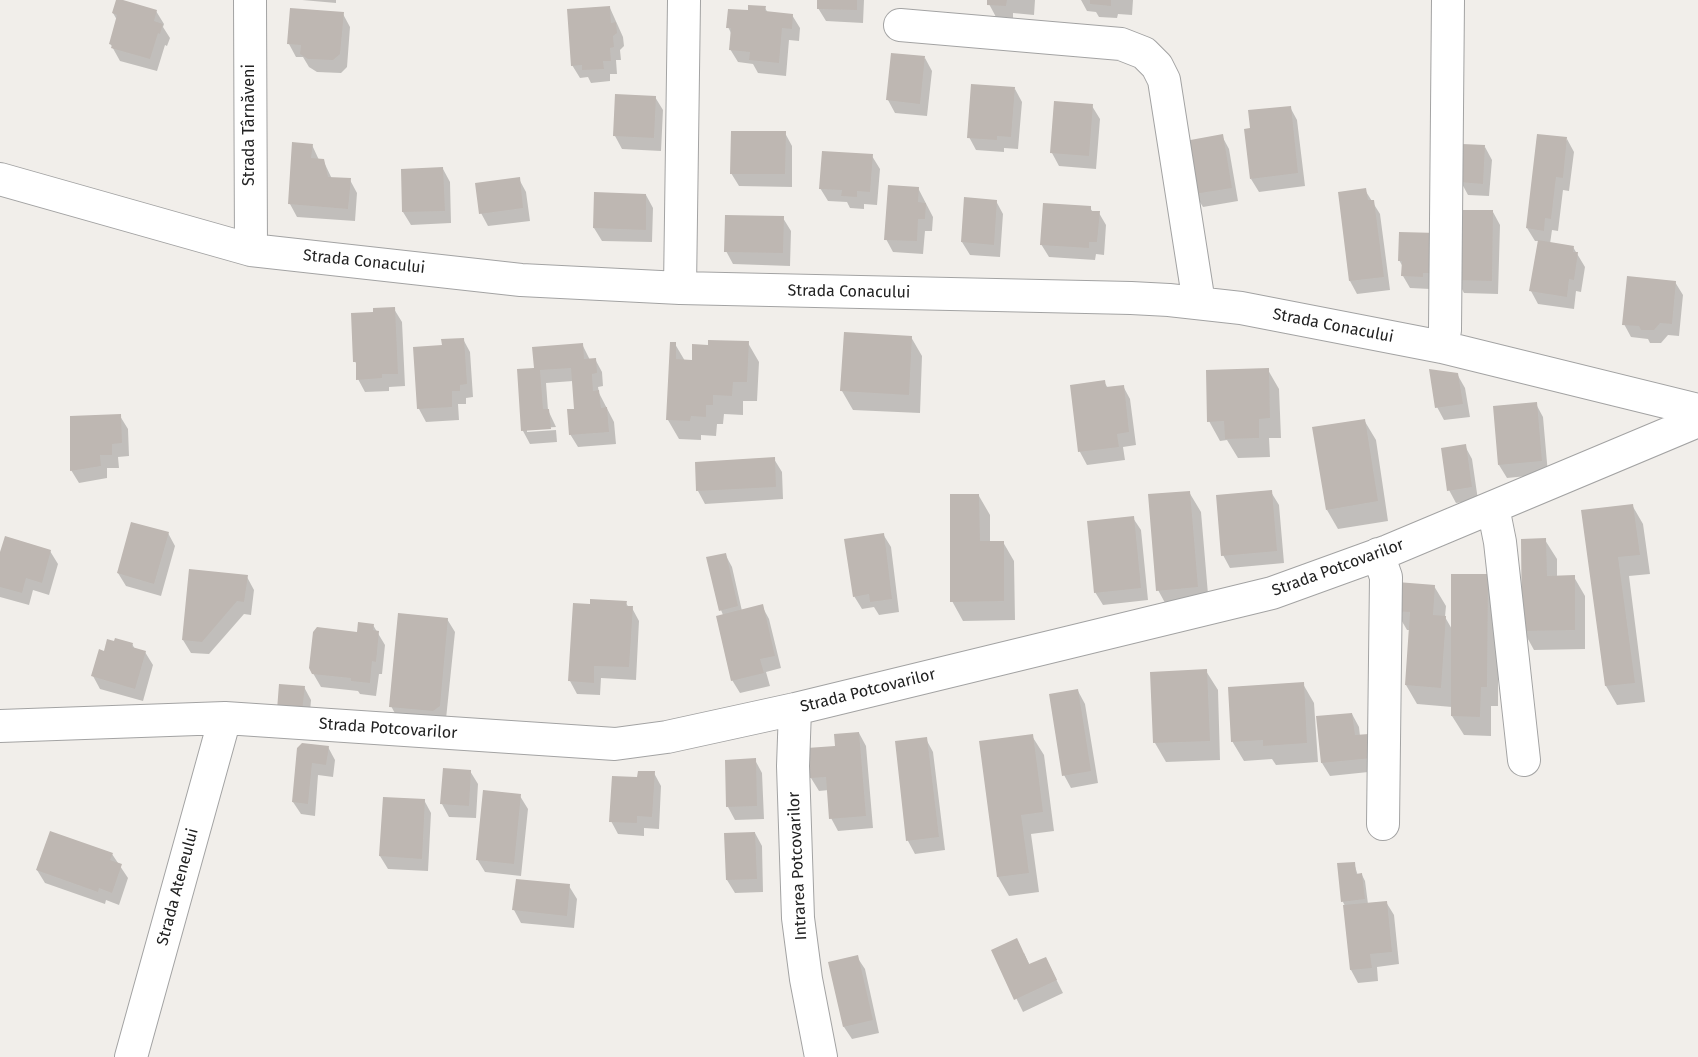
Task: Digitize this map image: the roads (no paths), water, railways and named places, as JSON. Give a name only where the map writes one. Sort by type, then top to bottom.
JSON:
[{"type":"street","name":"Strada Târnăveni","points":[[250,0],[251,250]]},
{"type":"street","points":[[1442,347],[1445,330],[1449,0]]},
{"type":"street","points":[[680,288],[684,1]]},
{"type":"street","points":[[900,25],[1121,44],[1144,53],[1157,66],[1164,80],[1199,303]]},
{"type":"street","name":"Strada Conacului","points":[[0,179],[251,250],[521,280],[680,288],[1131,298],[1199,303],[1312,321],[1442,347],[1698,410]]},
{"type":"street","name":"Strada Potcovarilor","points":[[0,726],[225,718],[615,744],[667,737],[795,709],[1272,593],[1378,554],[1698,421]]},
{"type":"street","points":[[1493,507],[1500,542],[1524,760]]},
{"type":"street","points":[[1378,554],[1386,577],[1383,824]]},
{"type":"street","name":"Intrarea Potcovarilor","points":[[795,709],[793,778],[798,918],[806,979],[821,1057]]},
{"type":"street","name":"Strada Ateneului","points":[[131,1057],[225,718]]}]
